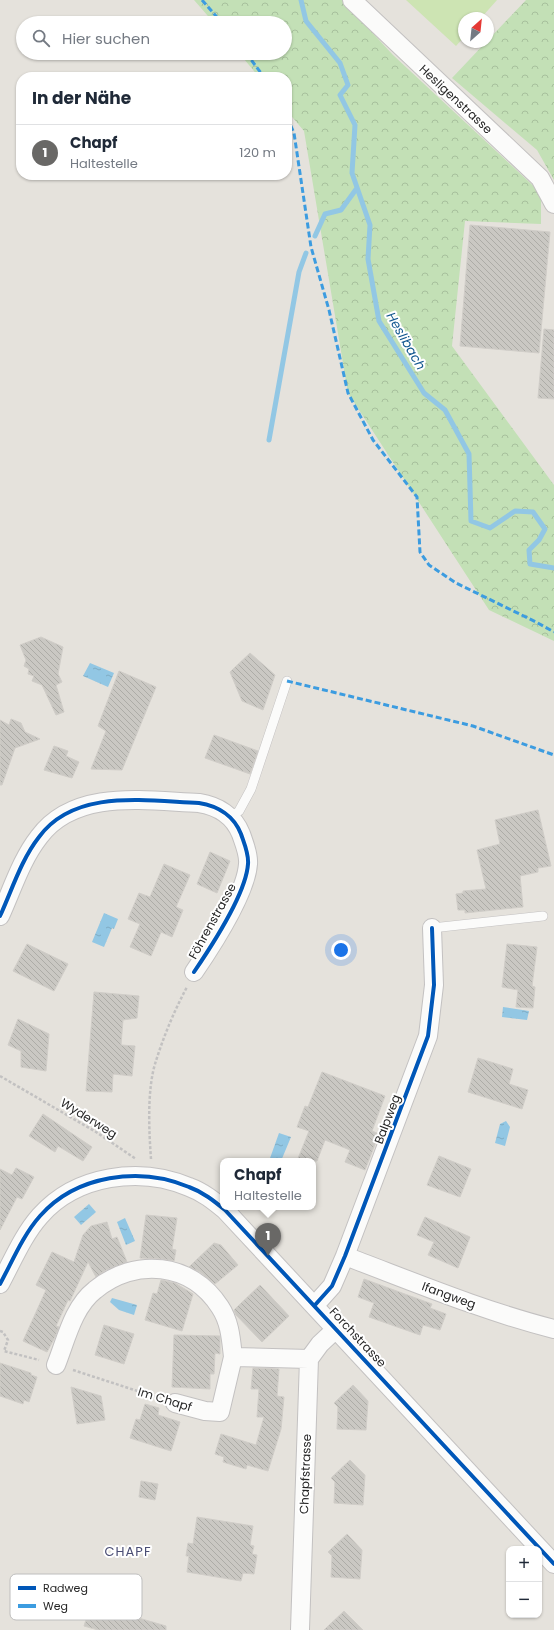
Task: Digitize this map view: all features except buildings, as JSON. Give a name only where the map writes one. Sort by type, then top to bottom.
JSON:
[{"type":"street","name":"Hesligenstrasse","points":[[352,0],[540,178],[554,204]]},
{"type":"street","name":"Föhrenstrasse","points":[[1,913],[27,855],[39,836],[55,822],[69,813],[90,805],[115,800],[199,803],[211,805],[231,817],[240,830],[248,862],[247,873],[226,919],[194,972]]},
{"type":"street","name":"Balpweg","points":[[315,1306],[332,1286],[345,1256],[428,1036],[434,985],[432,928]]},
{"type":"street","name":"Forchstrasse","points":[[0,1284],[33,1224],[50,1206],[68,1193],[93,1182],[130,1176],[166,1179],[202,1193],[220,1206]]},
{"type":"street","name":"Forchstrasse","points":[[225,1210],[554,1564]]},
{"type":"street","name":"Ifangweg","points":[[345,1256],[461,1300],[526,1322],[554,1329]]},
{"type":"street","name":"Im Chapf","points":[[56,1365],[78,1310],[94,1290],[123,1273],[152,1268],[168,1270],[184,1276],[200,1286],[220,1307],[231,1332],[233,1356],[220,1412],[205,1411],[175,1403]]},
{"type":"street","points":[[233,1356],[310,1359],[320,1344],[336,1329]]},
{"type":"street","name":"Chapfstrasse","points":[[300,1630],[310,1359]]},
{"type":"lane","points":[[231,817],[239,811],[251,789],[287,681]]},
{"type":"lane","points":[[432,928],[543,916]]},
{"type":"path","points":[[166,1179],[151,1159],[150,1131],[155,1065],[171,1020],[194,972]]},
{"type":"green space","points":[[194,0],[342,0],[393,55],[541,193],[541,224],[465,221],[452,346],[554,485],[554,641],[489,610],[348,393],[304,131],[292,117],[292,72],[255,72],[245,60],[292,60],[292,16],[208,16]]},
{"type":"green space","points":[[406,0],[497,0],[486,12],[458,12],[458,44],[456,46]]},
{"type":"green space","points":[[526,0],[554,0],[554,180],[537,150],[452,78],[480,48],[494,48],[494,34]]},
{"type":"water","points":[[90,663],[114,673],[108,687],[83,676]]},
{"type":"water","points":[[104,913],[118,919],[114,929],[112,928],[104,947],[92,942]]},
{"type":"water","points":[[503,1007],[529,1011],[527,1020],[502,1017]]},
{"type":"water","points":[[506,1121],[510,1127],[505,1146],[495,1143],[500,1124]]},
{"type":"water","points":[[279,1133],[291,1137],[282,1158],[270,1158]]},
{"type":"water","points":[[89,1204],[96,1212],[81,1225],[74,1217]]},
{"type":"water","points":[[125,1218],[135,1241],[126,1245],[117,1222]]},
{"type":"water","points":[[112,1298],[137,1305],[134,1315],[119,1310],[110,1302]]},
{"type":"waterway","name":"Heslibach","points":[[301,0],[306,21],[340,63],[348,85],[340,95],[355,125],[352,173],[370,225],[368,259],[379,321],[424,393],[445,410],[469,454],[471,521],[490,528],[515,511],[533,512],[545,529],[539,540],[529,550],[530,564],[554,568]]},
{"type":"waterway","points":[[315,236],[325,214],[341,210],[357,188]]},
{"type":"waterway","points":[[269,440],[299,272],[306,253]]},
{"type":"marked path","points":[[202,0],[216,16]]},
{"type":"marked path","points":[[251,60],[260,72]]},
{"type":"marked path","points":[[292,128],[294,133],[311,247],[329,310],[348,393],[373,440],[417,497],[420,552],[429,565],[456,583],[554,632]]},
{"type":"marked path","points":[[287,681],[473,726],[554,755]]},
{"type":"cycle path","points":[[0,916],[22,865],[39,837],[54,821],[72,811],[92,804],[113,801],[135,800],[206,804],[219,809],[234,822],[245,845],[248,856],[248,864],[246,876],[235,905],[194,972]]},
{"type":"cycle path","points":[[315,1305],[332,1286],[345,1256],[428,1036],[434,985],[432,928]]},
{"type":"cycle path","points":[[0,1284],[23,1240],[40,1216],[55,1202],[72,1191],[90,1183],[110,1178],[130,1176],[150,1177],[170,1181],[199,1191],[220,1206]]},
{"type":"cycle path","points":[[225,1210],[554,1564]]},
{"type":"place","name":"Chapf","points":[[268,1256]]},
{"type":"district","name":"CHAPF","points":[[128,1551]]}]
